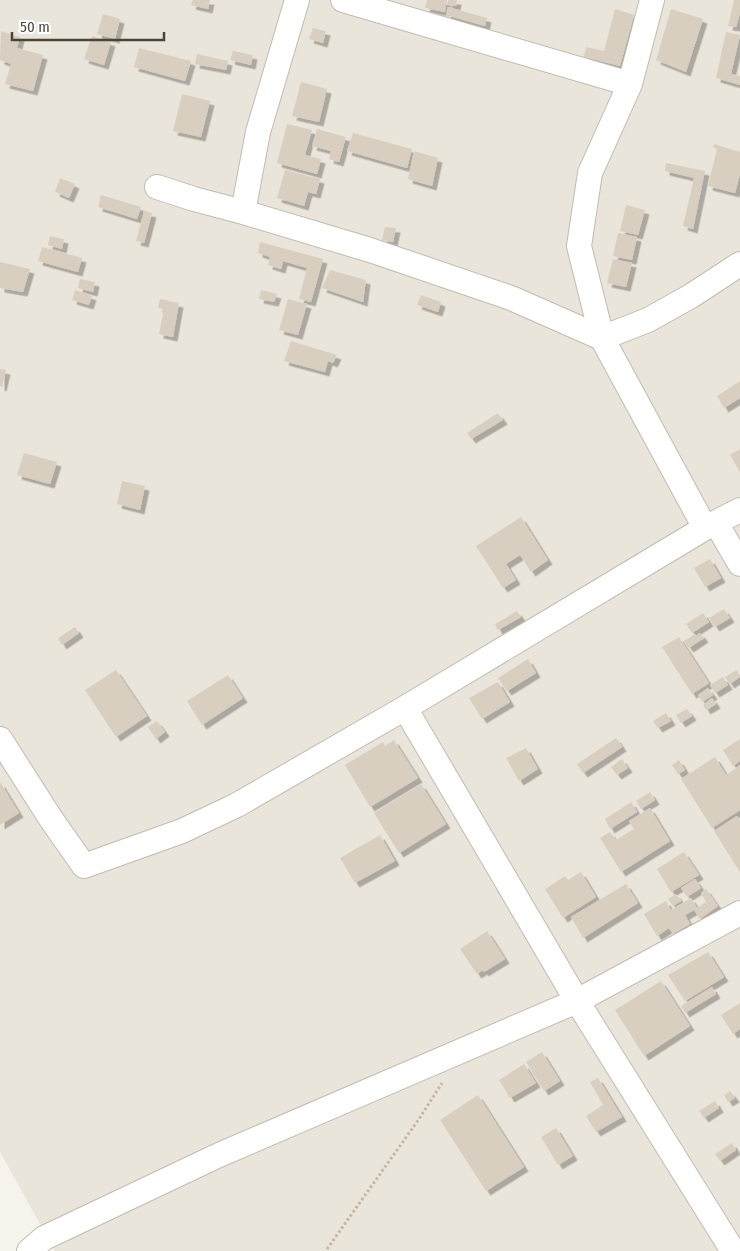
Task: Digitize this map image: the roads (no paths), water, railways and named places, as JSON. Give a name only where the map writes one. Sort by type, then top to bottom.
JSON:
[{"type":"street","points":[[243,212],[258,132],[297,0]]},
{"type":"street","points":[[343,0],[630,84]]},
{"type":"street","points":[[652,0],[630,84],[590,173],[579,246],[602,338],[711,526],[740,564]]},
{"type":"street","points":[[157,187],[370,250],[511,298],[602,338],[648,320],[691,296],[740,264]]},
{"type":"street","points":[[0,739],[84,866],[182,831],[237,805],[740,510]]},
{"type":"street","points":[[405,708],[577,1001],[732,1248]]},
{"type":"street","points":[[29,1251],[44,1238],[218,1155],[577,1001],[740,913]]}]
